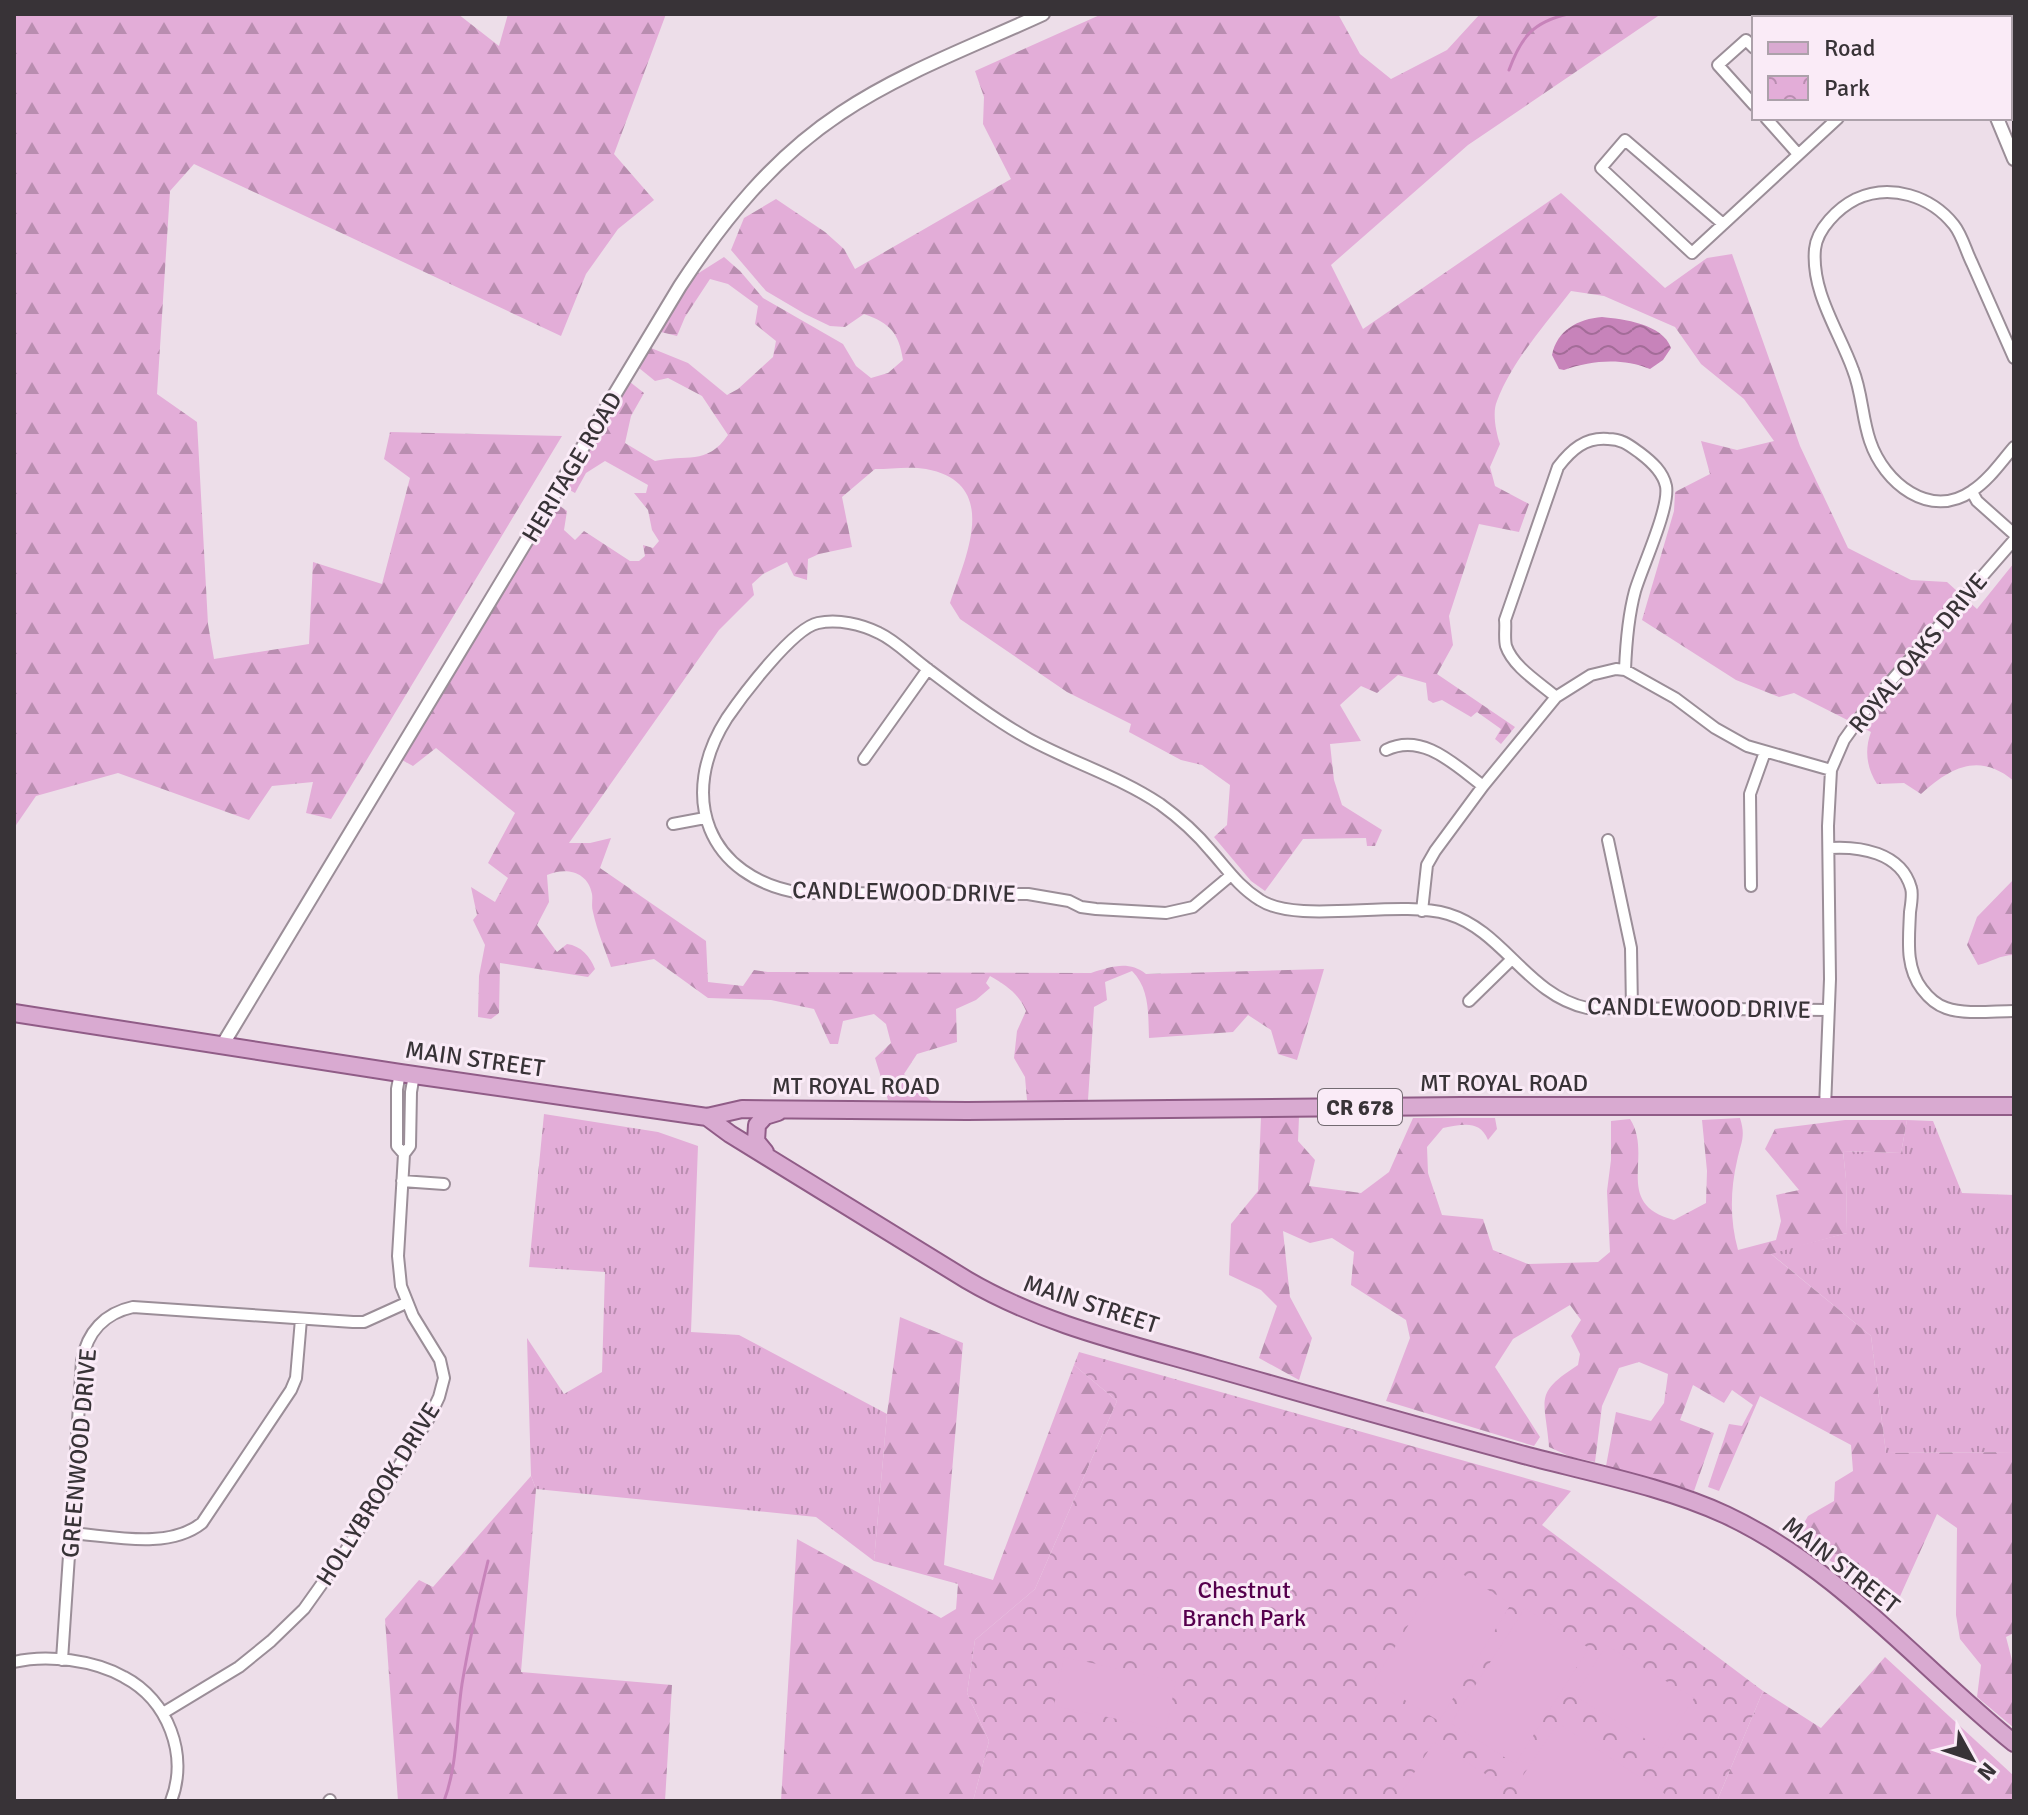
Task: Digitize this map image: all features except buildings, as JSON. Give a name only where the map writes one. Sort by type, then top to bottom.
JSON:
[{"type":"main road","name":"MAIN STREET","points":[[14,1013],[707,1117],[994,1296],[1048,1320],[1290,1390],[1611,1477],[1724,1514],[1757,1530],[1821,1573],[2014,1743]]},
{"type":"main road","name":"MT ROYAL ROAD","points":[[707,1117],[735,1110],[788,1109],[967,1111],[1461,1106],[2014,1106]]},
{"type":"main road","points":[[785,1168],[762,1149],[756,1141],[755,1131],[765,1116],[788,1109]]},
{"type":"street","name":"HERITAGE ROAD","points":[[223,1044],[673,298],[730,214],[790,152],[842,112],[897,82],[1043,14]]},
{"type":"street","points":[[1752,46],[1746,40],[1718,65],[1752,103]]},
{"type":"street","points":[[1767,120],[1794,158]]},
{"type":"street","points":[[1819,120],[1827,129]]},
{"type":"street","points":[[1723,224],[1625,140],[1601,168],[1692,253],[1836,120]]},
{"type":"street","points":[[1998,120],[2014,159]]},
{"type":"street","points":[[2014,358],[1955,226],[1925,201],[1910,194],[1871,193],[1838,211],[1824,227],[1815,244],[1817,282],[1854,371],[1870,441],[1877,456],[1901,486],[1918,497],[1943,504],[1972,492],[2014,447]]},
{"type":"street","points":[[1556,697],[1518,665],[1510,653],[1505,644],[1505,620],[1558,467],[1568,454],[1586,441],[1602,438],[1620,439],[1647,458],[1660,471],[1667,496],[1634,593],[1629,615],[1625,670]]},
{"type":"street","points":[[1972,492],[1977,501],[2014,534]]},
{"type":"street","name":"ROYAL OAKS DRIVE","points":[[1825,1108],[1831,770],[1844,740],[1864,712],[2014,540]]},
{"type":"street","name":"CANDLEWOOD DRIVE","points":[[1230,876],[1193,907],[1166,913],[1081,907],[1069,901],[1028,894],[801,893],[774,889],[739,867],[712,834],[705,818],[701,793],[710,746],[756,680],[800,632],[815,623],[861,625],[883,635],[977,706],[1029,739],[1159,804],[1211,850],[1230,876],[1260,901],[1278,909],[1362,908],[1443,912],[1471,923],[1490,937],[1540,987],[1573,1005],[1602,1010],[1828,1010]]},
{"type":"street","points":[[864,759],[928,669]]},
{"type":"street","points":[[1422,911],[1427,865],[1435,851],[1483,786],[1556,697],[1591,675],[1625,670],[1675,698],[1733,739],[1765,752],[1831,770]]},
{"type":"street","points":[[1386,750],[1397,745],[1424,746],[1483,786]]},
{"type":"street","points":[[1751,886],[1750,794],[1765,752]]},
{"type":"street","points":[[673,824],[705,818]]},
{"type":"street","points":[[1608,840],[1631,948],[1632,1009]]},
{"type":"street","points":[[1829,848],[1873,851],[1903,874],[1911,888],[1910,963],[1915,980],[1939,1005],[1960,1011],[2014,1011]]},
{"type":"street","points":[[1469,1001],[1511,960]]},
{"type":"street","name":"HOLLYBROOK DRIVE","points":[[163,1713],[231,1673],[295,1619],[338,1561],[429,1418],[442,1388],[442,1369],[436,1352],[406,1303],[399,1272],[404,1154],[397,1146],[397,1089],[407,1074]]},
{"type":"street","points":[[402,1181],[444,1184]]},
{"type":"street","name":"GREENWOOD DRIVE","points":[[62,1660],[82,1361],[90,1335],[103,1321],[123,1309],[137,1307],[364,1322],[406,1303]]},
{"type":"street","points":[[71,1533],[165,1540],[192,1532],[202,1523],[291,1390],[296,1378],[301,1319]]},
{"type":"street","points":[[14,1662],[62,1660],[103,1668],[125,1677],[148,1695],[163,1713],[174,1741],[178,1767],[171,1801]]},
{"type":"green space","points":[[14,14],[458,14],[499,46],[508,14],[666,14],[614,154],[654,200],[618,229],[586,274],[561,336],[194,164],[170,191],[157,394],[197,422],[208,624],[214,659],[309,644],[313,562],[382,584],[410,478],[384,459],[390,432],[562,436],[331,819],[306,813],[313,782],[272,786],[249,820],[118,773],[36,796],[14,828]]},
{"type":"green space","points":[[1102,14],[1338,14],[1360,54],[1391,79],[1447,50],[1480,14],[1661,14],[1468,145],[1331,265],[1363,329],[1561,193],[1665,288],[1707,258],[1732,254],[1800,446],[1848,548],[1911,580],[1947,582],[1977,609],[2014,563],[2014,781],[2001,772],[1977,765],[1954,770],[1921,794],[1904,783],[1877,784],[1868,759],[1871,732],[1794,693],[1779,697],[1736,680],[1642,620],[1674,511],[1675,492],[1710,474],[1701,441],[1737,450],[1774,441],[1744,399],[1701,364],[1675,327],[1604,296],[1571,291],[1520,358],[1497,401],[1495,417],[1500,444],[1490,467],[1495,486],[1529,504],[1519,532],[1479,524],[1449,616],[1453,645],[1437,674],[1515,727],[1501,744],[1495,739],[1501,729],[1477,712],[1471,717],[1442,700],[1433,703],[1428,700],[1426,683],[1398,675],[1377,693],[1361,686],[1340,705],[1361,741],[1330,744],[1334,780],[1342,805],[1382,830],[1375,846],[1367,846],[1366,838],[1303,839],[1265,891],[1251,881],[1214,837],[1227,825],[1230,785],[1202,765],[1181,760],[1129,732],[1131,724],[1067,692],[960,619],[950,603],[969,544],[971,505],[964,489],[949,477],[926,469],[907,468],[875,469],[842,497],[852,547],[808,559],[807,580],[794,576],[787,562],[763,574],[752,584],[754,595],[719,630],[569,843],[590,843],[611,838],[600,868],[706,941],[708,982],[743,986],[754,970],[1091,973],[1126,966],[1146,974],[1324,969],[1297,1060],[1278,1054],[1271,1030],[1248,1015],[1233,1032],[1149,1038],[1145,994],[1132,971],[1105,982],[1107,1000],[1094,1007],[1088,1100],[1027,1100],[1025,1077],[1014,1058],[1017,1031],[1026,1011],[1011,990],[990,976],[986,983],[990,988],[976,1000],[956,1009],[957,1042],[917,1054],[904,1074],[932,1102],[888,1100],[875,1058],[891,1043],[886,1024],[874,1014],[843,1021],[838,1044],[830,1044],[814,1009],[771,1000],[708,998],[654,959],[611,967],[592,908],[590,886],[581,876],[568,871],[547,875],[549,902],[537,925],[557,952],[567,944],[577,947],[588,956],[595,969],[588,977],[500,963],[499,1013],[491,1019],[478,1017],[479,976],[485,945],[473,920],[477,915],[471,887],[495,902],[508,878],[488,863],[515,813],[436,748],[413,766],[402,760],[557,504],[567,511],[564,530],[575,540],[584,531],[630,561],[639,561],[645,556],[643,545],[653,548],[659,541],[652,530],[648,510],[634,493],[646,493],[648,485],[605,461],[586,473],[575,493],[566,488],[630,382],[644,393],[631,416],[625,443],[655,461],[704,455],[720,445],[728,435],[702,396],[668,378],[655,381],[639,368],[651,348],[688,363],[727,395],[773,357],[776,341],[755,324],[758,306],[728,284],[710,279],[685,317],[677,336],[661,332],[694,276],[724,257],[763,298],[843,344],[856,366],[871,378],[888,373],[903,360],[896,336],[887,325],[864,314],[845,327],[830,326],[766,291],[731,250],[744,218],[776,199],[825,232],[844,249],[855,269],[1011,179],[983,124],[984,97],[975,71]]},
{"type":"green space","points":[[2014,879],[2014,955],[1978,965],[1967,945],[1977,917]]},
{"type":"green space","points":[[544,1114],[658,1132],[698,1146],[691,1332],[739,1335],[887,1414],[874,1561],[816,1517],[536,1489],[531,1476],[527,1338],[564,1394],[602,1372],[605,1272],[529,1267]]},
{"type":"green space","points":[[1261,1117],[1299,1117],[1298,1141],[1315,1160],[1309,1186],[1361,1193],[1389,1172],[1413,1118],[1495,1118],[1497,1129],[1488,1140],[1475,1126],[1443,1128],[1427,1147],[1428,1173],[1442,1215],[1483,1219],[1493,1250],[1528,1264],[1598,1262],[1610,1252],[1607,1191],[1611,1121],[1630,1119],[1636,1133],[1639,1191],[1644,1203],[1655,1213],[1674,1220],[1706,1203],[1707,1171],[1702,1120],[1740,1118],[1743,1135],[1732,1195],[1733,1228],[1738,1250],[1776,1240],[1781,1221],[1776,1195],[1799,1190],[1765,1149],[1775,1129],[1845,1120],[1907,1120],[1901,1153],[1843,1151],[1847,1233],[1771,1254],[1871,1336],[1886,1453],[2014,1452],[2014,1633],[2006,1637],[2014,1668],[2014,1728],[1977,1697],[1981,1665],[1960,1639],[1956,1615],[1957,1528],[1937,1514],[1897,1603],[1882,1593],[1878,1578],[1845,1570],[1795,1539],[1808,1516],[1834,1501],[1835,1482],[1853,1471],[1851,1445],[1760,1396],[1719,1491],[1708,1487],[1729,1424],[1742,1426],[1753,1405],[1732,1390],[1724,1403],[1693,1385],[1680,1420],[1714,1433],[1694,1491],[1606,1466],[1616,1412],[1651,1421],[1664,1403],[1668,1374],[1639,1362],[1619,1368],[1602,1406],[1595,1462],[1571,1457],[1549,1447],[1545,1398],[1554,1383],[1578,1365],[1580,1354],[1571,1336],[1581,1320],[1570,1305],[1513,1339],[1495,1367],[1540,1437],[1534,1446],[1386,1401],[1410,1338],[1406,1320],[1351,1285],[1354,1252],[1332,1238],[1310,1243],[1283,1231],[1290,1297],[1312,1338],[1299,1380],[1259,1358],[1277,1306],[1261,1290],[1229,1275],[1231,1224],[1258,1191]]},
{"type":"green space","points":[[1907,1120],[1933,1121],[1962,1193],[2014,1195],[2014,1452],[1886,1453],[1871,1336],[1770,1253],[1847,1233],[1843,1151],[1901,1153]]},
{"type":"green space","points":[[900,1317],[963,1343],[944,1565],[993,1580],[1074,1365],[1117,1401],[1035,1589],[975,1640],[967,1693],[989,1741],[973,1801],[781,1801],[797,1539],[941,1618],[956,1609],[958,1584],[874,1561],[887,1414]]},
{"type":"green space","name":"Chestnut Branch Park","points":[[1079,1352],[1571,1491],[1542,1525],[1763,1691],[1717,1801],[973,1801],[989,1741],[967,1693],[975,1640],[1035,1589],[1117,1401],[1074,1365]]},
{"type":"green space","points":[[531,1476],[536,1489],[521,1672],[672,1685],[665,1801],[398,1801],[385,1619],[419,1580],[433,1587]]},
{"type":"green space","points":[[1446,1564],[1511,1604],[1439,1721],[1374,1681]]},
{"type":"green space","points":[[1525,1608],[1589,1648],[1515,1764],[1451,1723]]},
{"type":"green space","points":[[1606,1645],[1694,1698],[1662,1749],[1575,1696]]},
{"type":"green space","points":[[1064,1657],[1176,1681],[1166,1729],[1054,1706]]},
{"type":"green space","points":[[1885,1657],[2014,1776],[2014,1801],[1717,1801],[1763,1691],[1821,1728]]},
{"type":"green space","points":[[1558,1723],[1674,1801],[1538,1801],[1516,1786]]},
{"type":"green space","points":[[1434,1742],[1503,1785],[1493,1801],[1396,1801]]},
{"type":"water","points":[[1602,317],[1631,321],[1651,328],[1667,340],[1671,348],[1663,360],[1650,369],[1629,363],[1607,362],[1559,369],[1552,355],[1559,339],[1577,323]]},
{"type":"waterway","points":[[1509,70],[1518,48],[1530,33],[1546,21],[1568,14]]},
{"type":"waterway","points":[[444,1801],[454,1758],[465,1668],[488,1561]]}]
